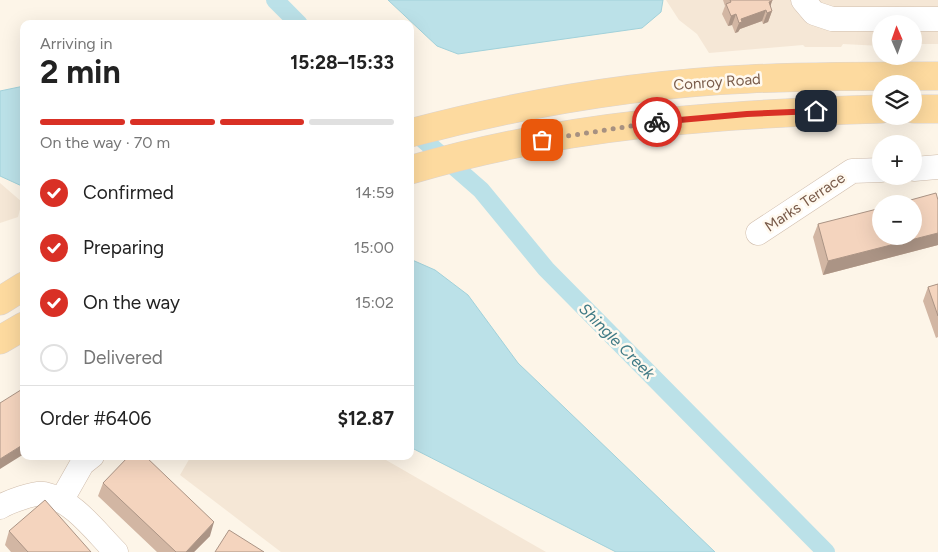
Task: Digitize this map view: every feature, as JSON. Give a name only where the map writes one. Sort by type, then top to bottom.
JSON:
[{"type":"main road","name":"Conroy Road","points":[[414,132],[456,121],[567,100],[657,87],[748,79],[938,76]]},
{"type":"main road","points":[[414,169],[486,151],[636,124],[747,114],[872,109]]},
{"type":"main road","points":[[922,109],[938,109]]},
{"type":"main road","points":[[0,301],[20,288]]},
{"type":"main road","points":[[0,340],[20,328]]},
{"type":"lane","points":[[803,0],[814,13],[832,19],[938,19]]},
{"type":"lane","points":[[922,168],[938,167]]},
{"type":"lane","name":"Marks Terrace","points":[[758,233],[852,171],[872,170]]},
{"type":"lane","points":[[61,501],[82,464],[87,460]]},
{"type":"lane","points":[[0,507],[8,502],[43,493],[68,504],[116,552]]},
{"type":"shaded area","points":[[666,0],[938,0],[938,44],[922,44],[922,15],[872,15],[872,46],[843,44],[841,47],[805,47],[803,45],[709,53],[697,34],[679,20]]},
{"type":"shaded area","points":[[0,183],[20,200],[20,210],[18,217],[0,223]]},
{"type":"shaded area","points":[[189,460],[386,460],[546,552],[281,552],[180,475]]},
{"type":"water","points":[[388,0],[663,0],[661,12],[642,28],[458,54],[437,46],[414,24],[414,20],[409,20]]},
{"type":"water","points":[[20,87],[20,185],[0,176],[0,91]]},
{"type":"water","points":[[414,261],[435,270],[468,295],[518,363],[715,552],[616,552],[414,449]]},
{"type":"building","points":[[730,0],[772,0],[769,2],[772,11],[767,13],[766,10],[741,19],[742,22],[739,23],[736,14],[731,16],[726,4],[731,2]]},
{"type":"building","points":[[936,193],[938,200],[938,233],[922,237],[922,197]]},
{"type":"building","points":[[872,210],[872,245],[891,245],[828,261],[818,224]]},
{"type":"building","points":[[938,284],[938,316],[928,287]]},
{"type":"building","points":[[20,390],[20,446],[0,459],[0,403]]},
{"type":"building","points":[[125,460],[149,460],[214,522],[186,552],[176,552],[103,483]]},
{"type":"building","points":[[45,500],[91,552],[28,552],[9,531]]},
{"type":"building","points":[[229,530],[264,552],[215,552]]},
{"type":"waterway","name":"Shingle Creek","points":[[275,0],[295,20]]},
{"type":"waterway","name":"Shingle Creek","points":[[414,131],[481,190],[546,269],[826,552]]},
{"type":"way so far","points":[[542,140],[657,122]]},
{"type":"route","points":[[657,122],[747,114],[816,111]]}]
